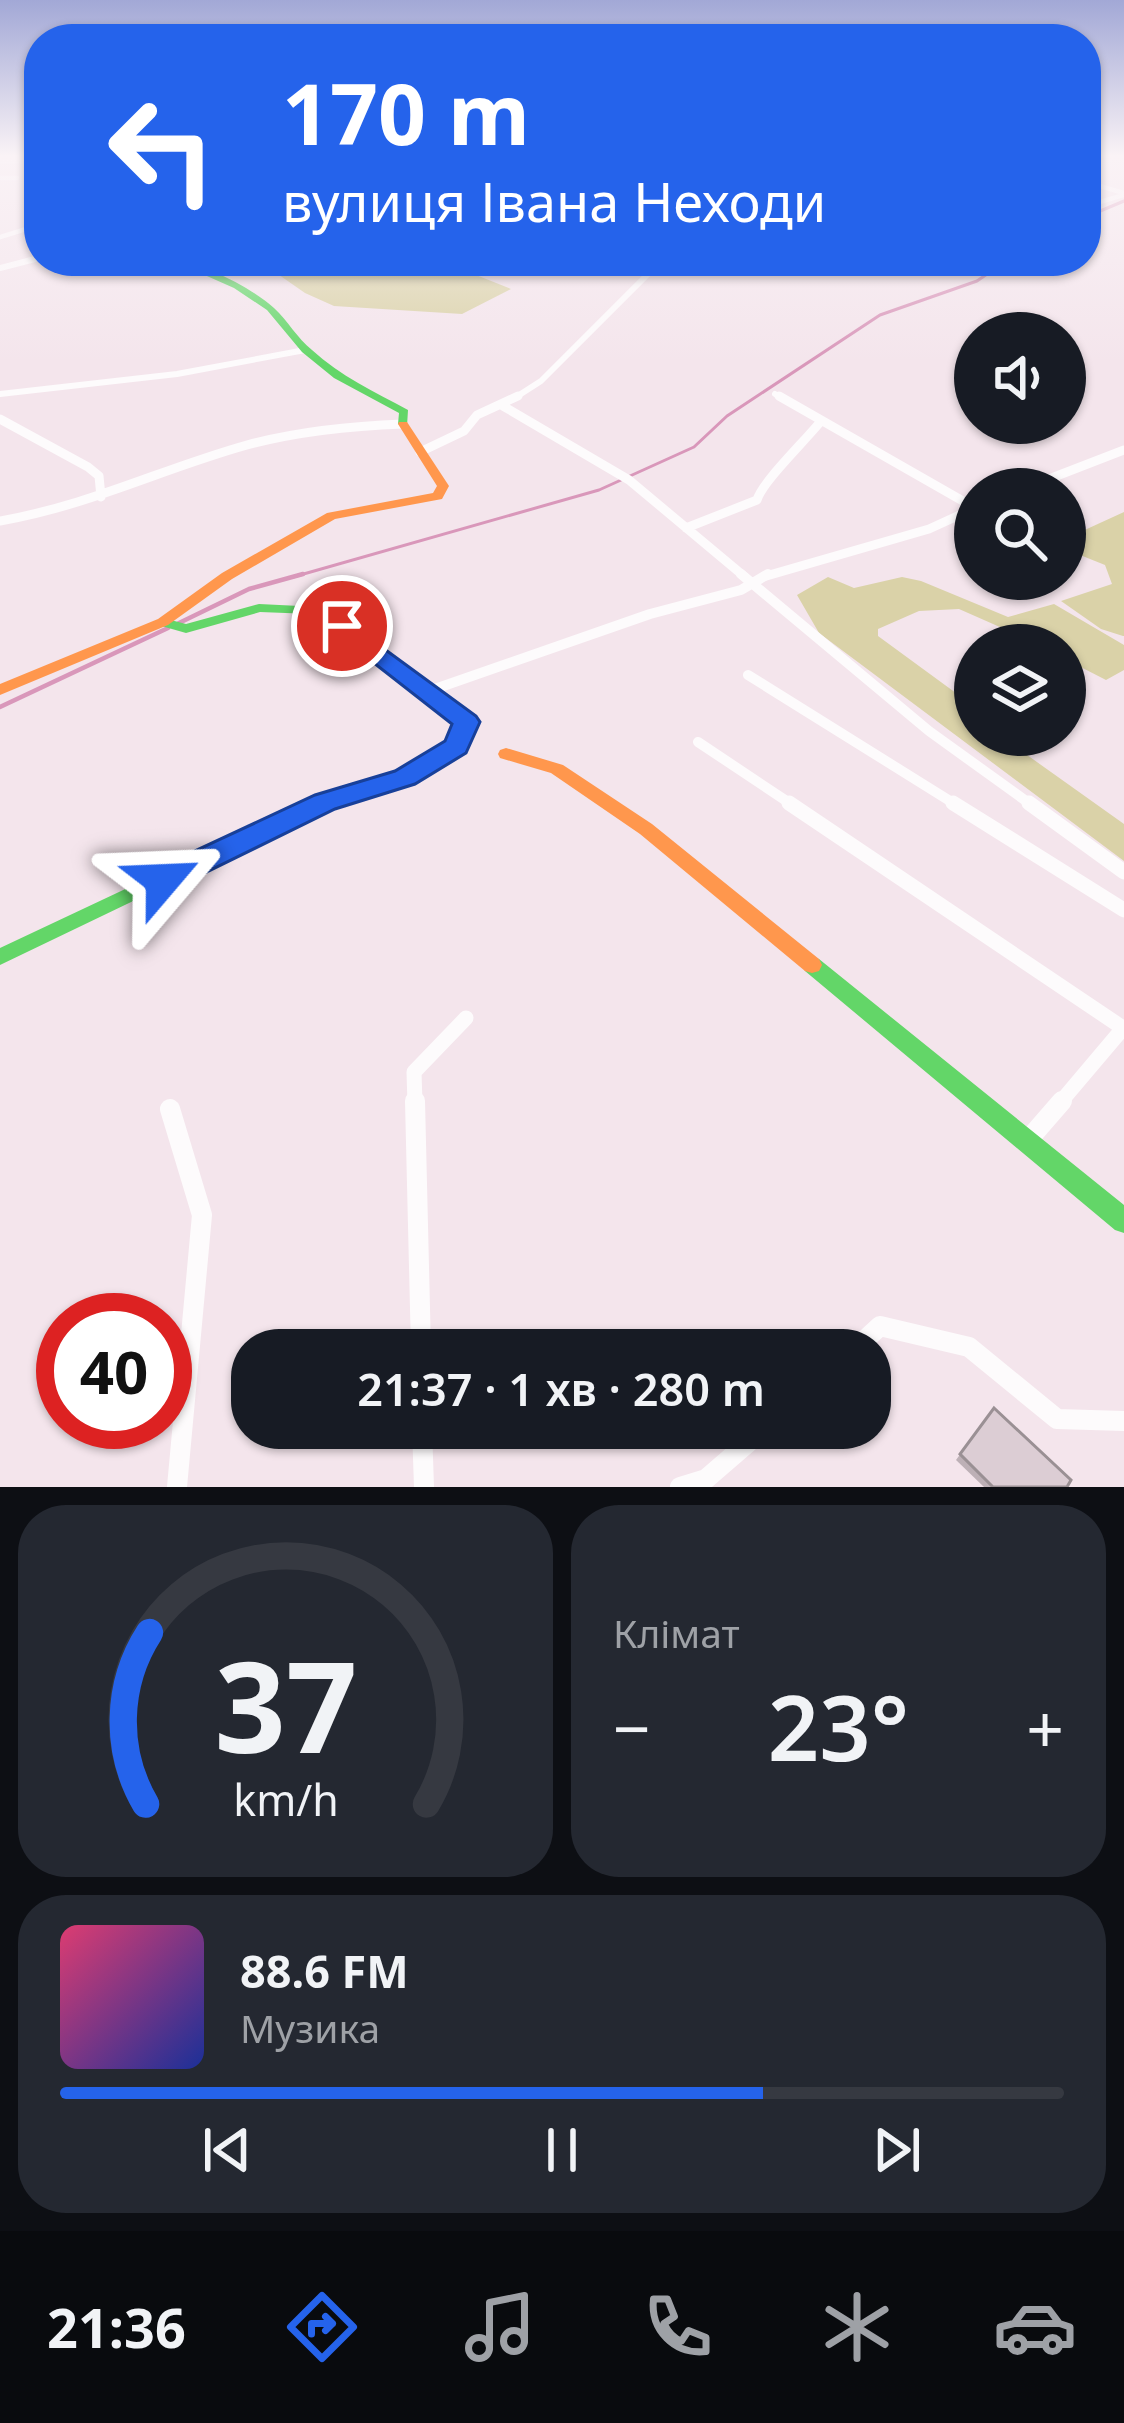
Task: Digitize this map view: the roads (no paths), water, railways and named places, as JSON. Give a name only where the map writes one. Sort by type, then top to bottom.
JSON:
[{"type":"street","points":[[0,690],[163,622],[227,575],[331,516],[438,496],[442,486],[403,424],[404,412],[338,376],[305,350],[270,308],[213,276]]},
{"type":"street","points":[[420,452],[464,431],[477,415],[502,406],[541,381],[646,276]]},
{"type":"street","points":[[0,394],[119,382],[305,350]]},
{"type":"street","points":[[775,394],[954,496]]},
{"type":"street","points":[[502,406],[625,477],[929,730],[1124,872]]},
{"type":"street","points":[[0,419],[28,439],[82,460],[99,476],[100,497]]},
{"type":"street","points":[[686,527],[758,500],[761,484],[790,461],[821,421]]},
{"type":"street","points":[[0,521],[63,510],[247,446],[339,426],[403,424]]},
{"type":"street","points":[[1077,468],[1124,450]]},
{"type":"street","points":[[429,691],[650,614],[751,585],[771,572],[867,550],[954,516]]},
{"type":"street","points":[[0,957],[325,802],[405,777],[437,761],[457,746],[467,722],[315,610],[259,608],[186,629],[163,622]]},
{"type":"street","points":[[748,675],[1124,910]]},
{"type":"street","points":[[698,742],[1124,1027],[1029,1139]]},
{"type":"street","points":[[506,754],[557,769],[646,829],[835,987],[1029,1139],[1124,1222]]},
{"type":"street","points":[[420,1329],[414,1072],[466,1018]]},
{"type":"street","points":[[170,1109],[202,1215],[177,1487]]},
{"type":"street","points":[[877,1329],[969,1347],[1057,1419],[1124,1421]]},
{"type":"street","points":[[423,1449],[424,1487]]},
{"type":"street","points":[[680,1487],[706,1480],[741,1449]]},
{"type":"waterway","points":[[293,577],[599,490],[694,447],[727,416],[880,315],[984,276]]},
{"type":"waterway","points":[[179,623],[249,589],[303,574]]},
{"type":"waterway","points":[[0,707],[168,628]]}]
